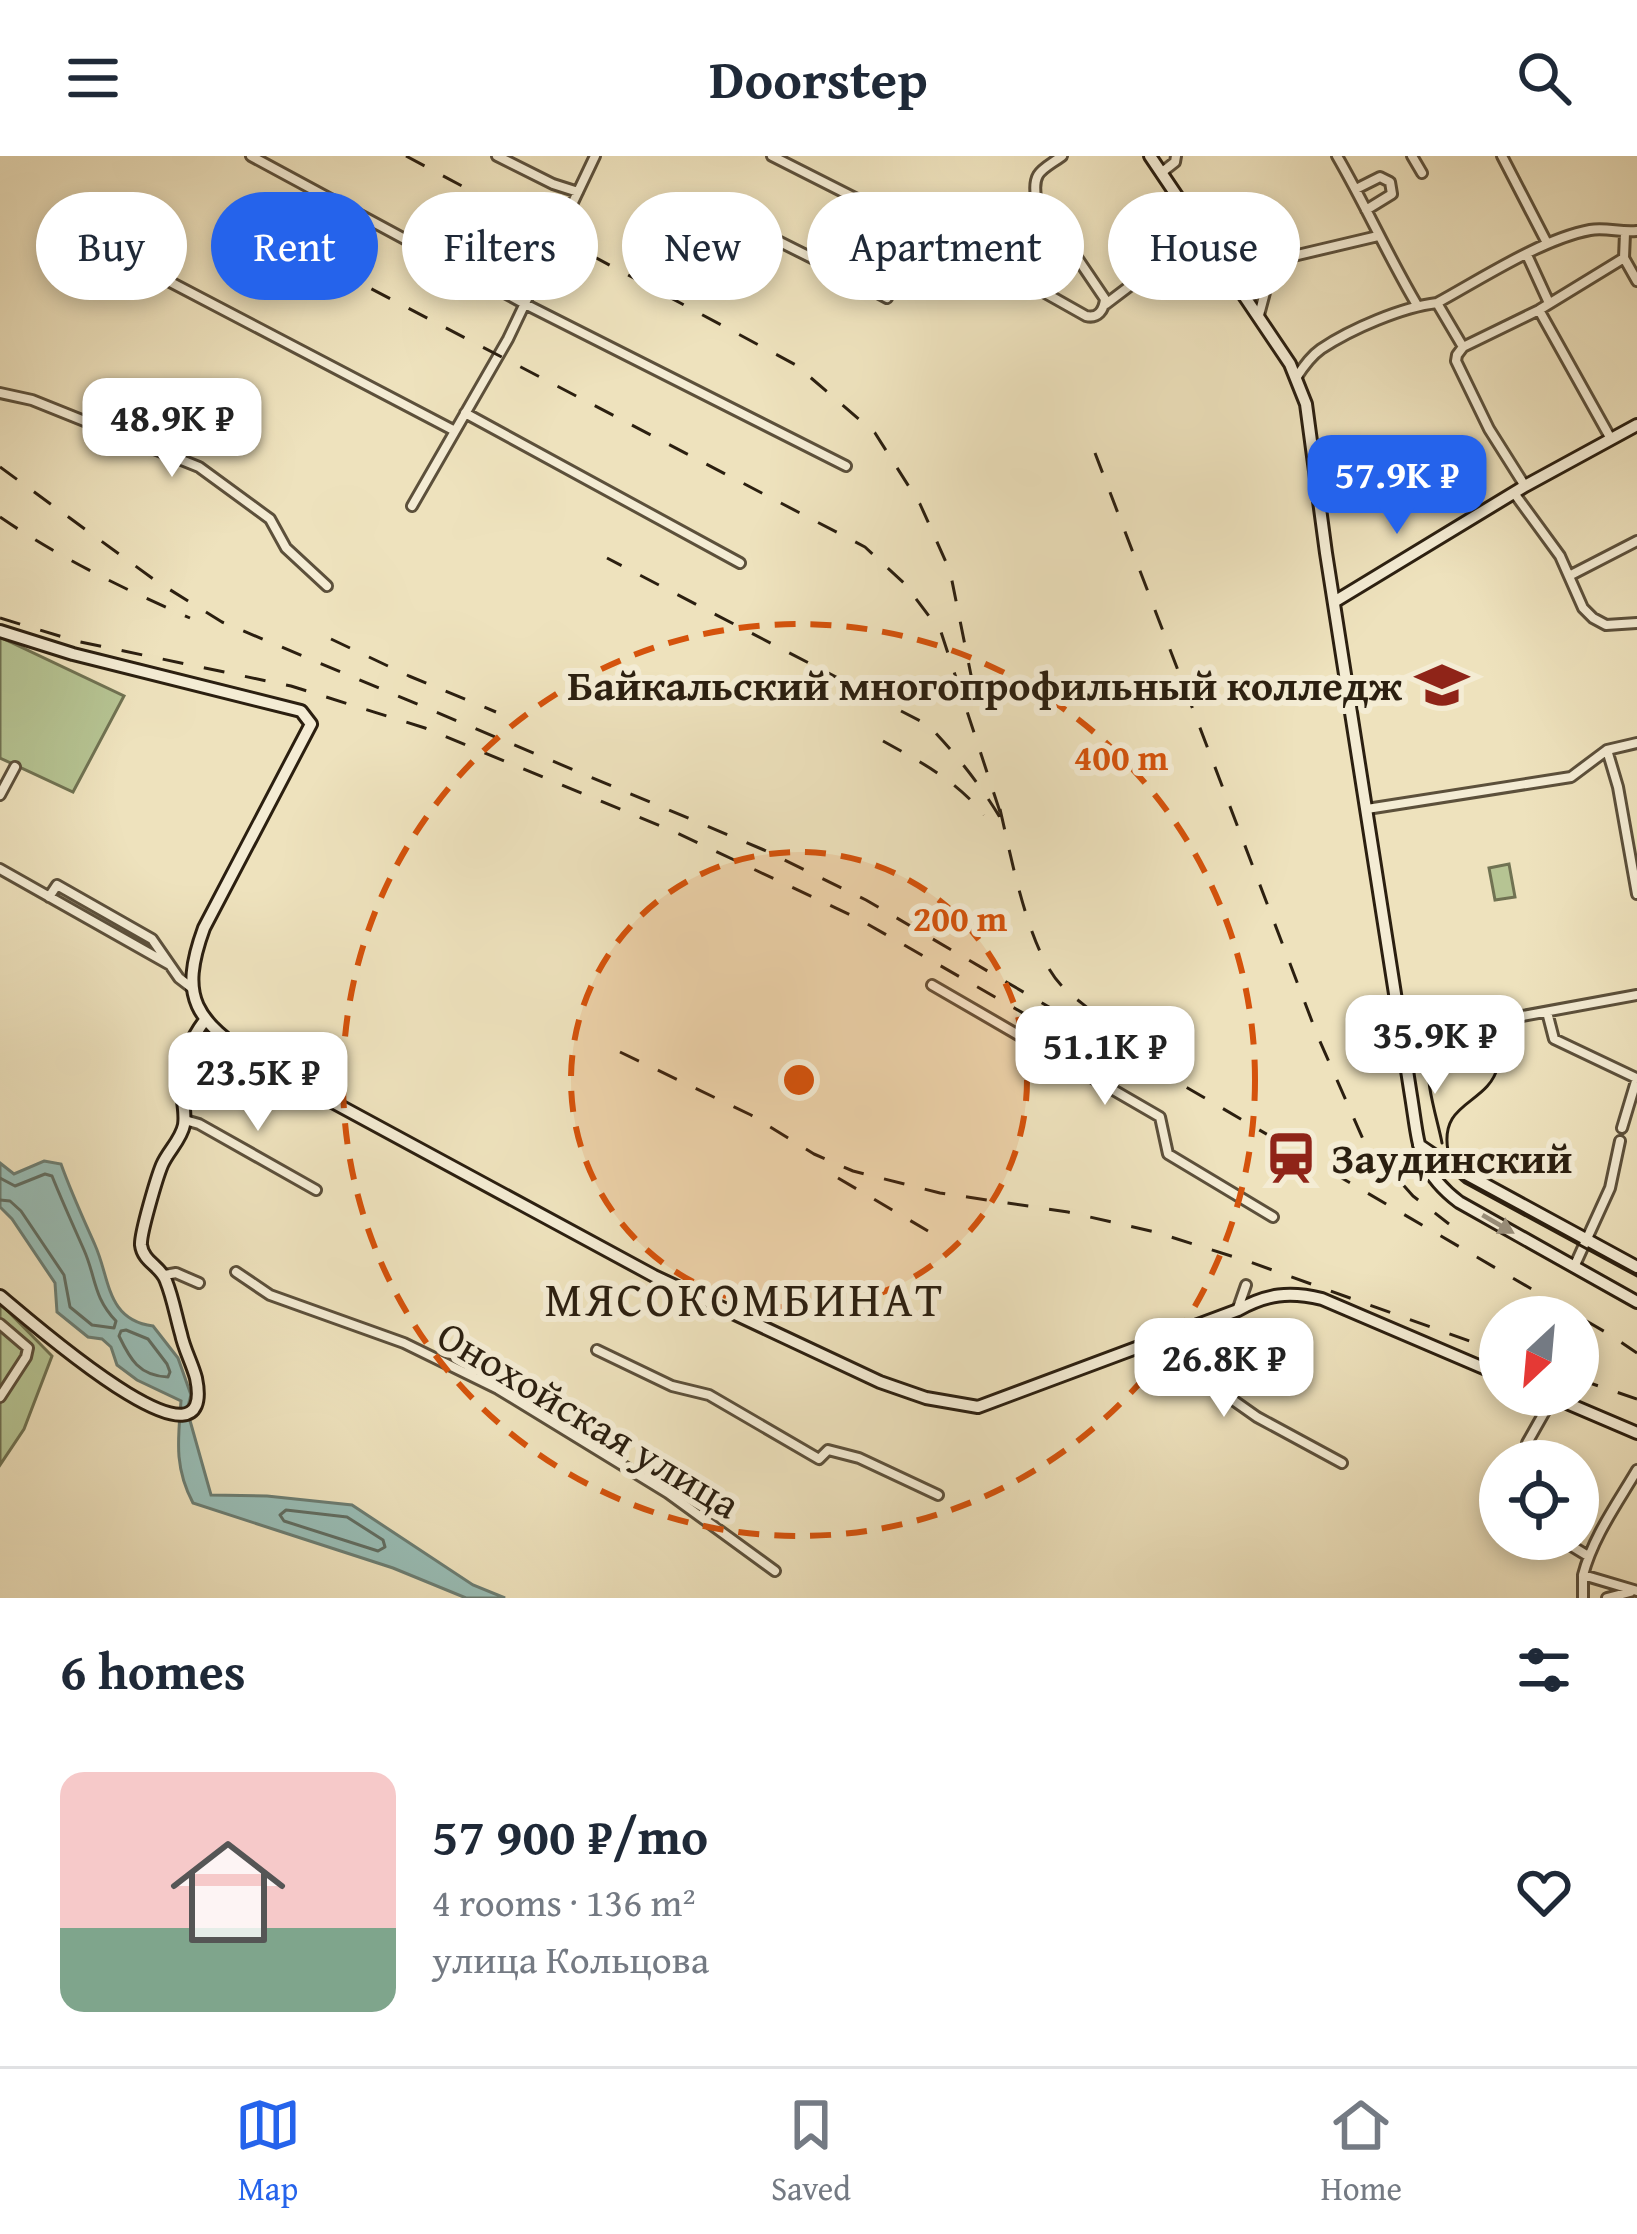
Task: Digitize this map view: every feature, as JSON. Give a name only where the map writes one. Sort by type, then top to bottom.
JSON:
[{"type":"street","points":[[251,156],[525,304],[846,466]]},
{"type":"street","points":[[497,156],[578,192],[595,156]]},
{"type":"street","points":[[772,156],[841,192]]},
{"type":"street","points":[[1062,156],[1038,173],[1036,197],[1080,258],[1105,304]]},
{"type":"street","points":[[1150,156],[1174,192]]},
{"type":"street","points":[[1161,173],[1176,156]]},
{"type":"street","points":[[1337,156],[1417,305]]},
{"type":"street","points":[[1412,156],[1422,173]]},
{"type":"street","points":[[1502,156],[1547,243]]},
{"type":"street","points":[[1356,189],[1380,177],[1390,182],[1392,194],[1366,211]]},
{"type":"street","points":[[1296,378],[1318,351],[1343,336],[1417,305],[1437,302],[1547,243],[1590,230],[1637,231]]},
{"type":"street","points":[[1625,232],[1624,258],[1637,281]]},
{"type":"street","points":[[1258,317],[1271,270],[1285,258],[1378,236]]},
{"type":"street","points":[[1527,255],[1549,303]]},
{"type":"street","points":[[1624,258],[1539,310],[1463,346],[1456,361],[1519,490],[1560,556],[1582,608],[1606,625],[1636,622]]},
{"type":"street","points":[[187,291],[455,431]]},
{"type":"street","points":[[412,506],[527,300]]},
{"type":"street","points":[[1058,300],[1091,318],[1110,300]]},
{"type":"street","points":[[1247,300],[1290,364],[1306,404],[1426,1170],[1459,1202],[1637,1302]]},
{"type":"street","points":[[1437,302],[1463,346]]},
{"type":"street","points":[[1539,310],[1611,439]]},
{"type":"street","points":[[0,393],[32,400],[199,467],[270,519],[286,548],[327,586]]},
{"type":"street","points":[[465,413],[740,562]]},
{"type":"street","points":[[1334,602],[1637,424]]},
{"type":"street","points":[[1568,576],[1637,541]]},
{"type":"street","points":[[0,631],[302,711],[311,724],[204,928],[194,961],[193,988],[205,1020],[255,1060],[654,1276],[880,1382],[926,1398],[978,1407],[1238,1310],[1263,1296],[1296,1292],[1479,1366]]},
{"type":"street","points":[[1367,809],[1571,777],[1606,750],[1637,743]]},
{"type":"street","points":[[1606,750],[1618,787],[1637,894]]},
{"type":"street","points":[[0,795],[15,767]]},
{"type":"street","points":[[0,869],[170,965],[193,988]]},
{"type":"street","points":[[932,985],[1160,1117],[1168,1154],[1273,1217]]},
{"type":"street","points":[[1405,1056],[1446,1030],[1637,995]]},
{"type":"street","points":[[1547,1012],[1554,1039],[1637,1078],[1622,1128]]},
{"type":"street","points":[[0,1296],[134,1398],[173,1414],[196,1409],[195,1375],[165,1275],[144,1256],[141,1237],[162,1166],[185,1120],[184,1056],[205,1020]]},
{"type":"street","points":[[185,1120],[316,1190]]},
{"type":"street","points":[[1574,1267],[1610,1188],[1620,1141]]},
{"type":"street","points":[[1419,1145],[1637,1267]]},
{"type":"street","name":"Онохойская улица","points":[[236,1272],[270,1294],[404,1343],[498,1389],[668,1493],[775,1571]]},
{"type":"street","points":[[165,1275],[176,1273],[200,1283]]},
{"type":"street","points":[[1238,1310],[1246,1285]]},
{"type":"street","points":[[1214,1319],[1206,1381],[1257,1417],[1342,1463]]},
{"type":"street","points":[[0,1324],[28,1348],[0,1397]]},
{"type":"street","points":[[597,1350],[672,1386],[709,1395],[819,1459],[828,1450],[859,1458],[938,1495]]},
{"type":"street","points":[[1597,1416],[1637,1433]]},
{"type":"street","points":[[1599,1537],[1637,1470]]},
{"type":"street","points":[[1583,1598],[1587,1560]]},
{"type":"street","points":[[1583,1575],[1637,1591],[1607,1598]]},
{"type":"green space","points":[[0,637],[124,696],[73,792],[0,758]]},
{"type":"green space","points":[[1509,864],[1515,897],[1495,900],[1489,868]]},
{"type":"green space","points":[[0,1303],[52,1356],[24,1429],[0,1465]]},
{"type":"water","points":[[44,1161],[61,1164],[118,1306],[138,1322],[153,1326],[178,1358],[191,1395],[187,1410],[211,1495],[352,1505],[473,1585],[505,1598],[466,1598],[393,1568],[193,1503],[180,1465],[181,1401],[137,1380],[117,1365],[111,1347],[102,1339],[88,1337],[57,1312],[55,1283],[0,1207],[0,1163],[14,1174]]},
{"type":"tram line","points":[[1442,1143],[1428,1066],[1436,1045],[1445,1037],[1466,1033],[1486,1044],[1498,1066],[1485,1089],[1451,1122],[1448,1151],[1454,1172],[1465,1183],[1637,1276]]},
{"type":"railway","points":[[406,156],[796,365],[875,433],[920,504],[950,571],[972,680]]},
{"type":"railway","points":[[378,292],[865,547],[904,583],[941,632],[1004,824],[969,772],[928,725],[607,558]]},
{"type":"railway","points":[[1095,453],[1318,1037],[1363,1139],[1413,1196],[1449,1224]]},
{"type":"railway","points":[[0,467],[156,581],[222,622],[764,850],[866,900],[1637,1353]]},
{"type":"railway","points":[[0,517],[93,572],[190,618]]},
{"type":"railway","points":[[0,618],[76,641],[291,686],[425,728],[675,832],[857,918],[1112,1064]]},
{"type":"railway","points":[[331,639],[496,712]]},
{"type":"railway","points":[[883,741],[950,782],[984,815]]},
{"type":"railway","points":[[1000,809],[1039,949],[1061,985],[1096,1015]]},
{"type":"railway","points":[[620,1052],[853,1171],[940,1193],[1068,1212],[1155,1232],[1479,1344]]},
{"type":"railway","points":[[838,1178],[928,1231]]},
{"type":"railway","points":[[1599,1386],[1637,1399]]},
{"type":"place","name":"Байкальский многопрофильный колледж","points":[[1442,685]]},
{"type":"place","name":"Заудинский","points":[[1291,1158]]},
{"type":"district","name":"МЯСОКОМБИНАТ","points":[[745,1299]]}]
